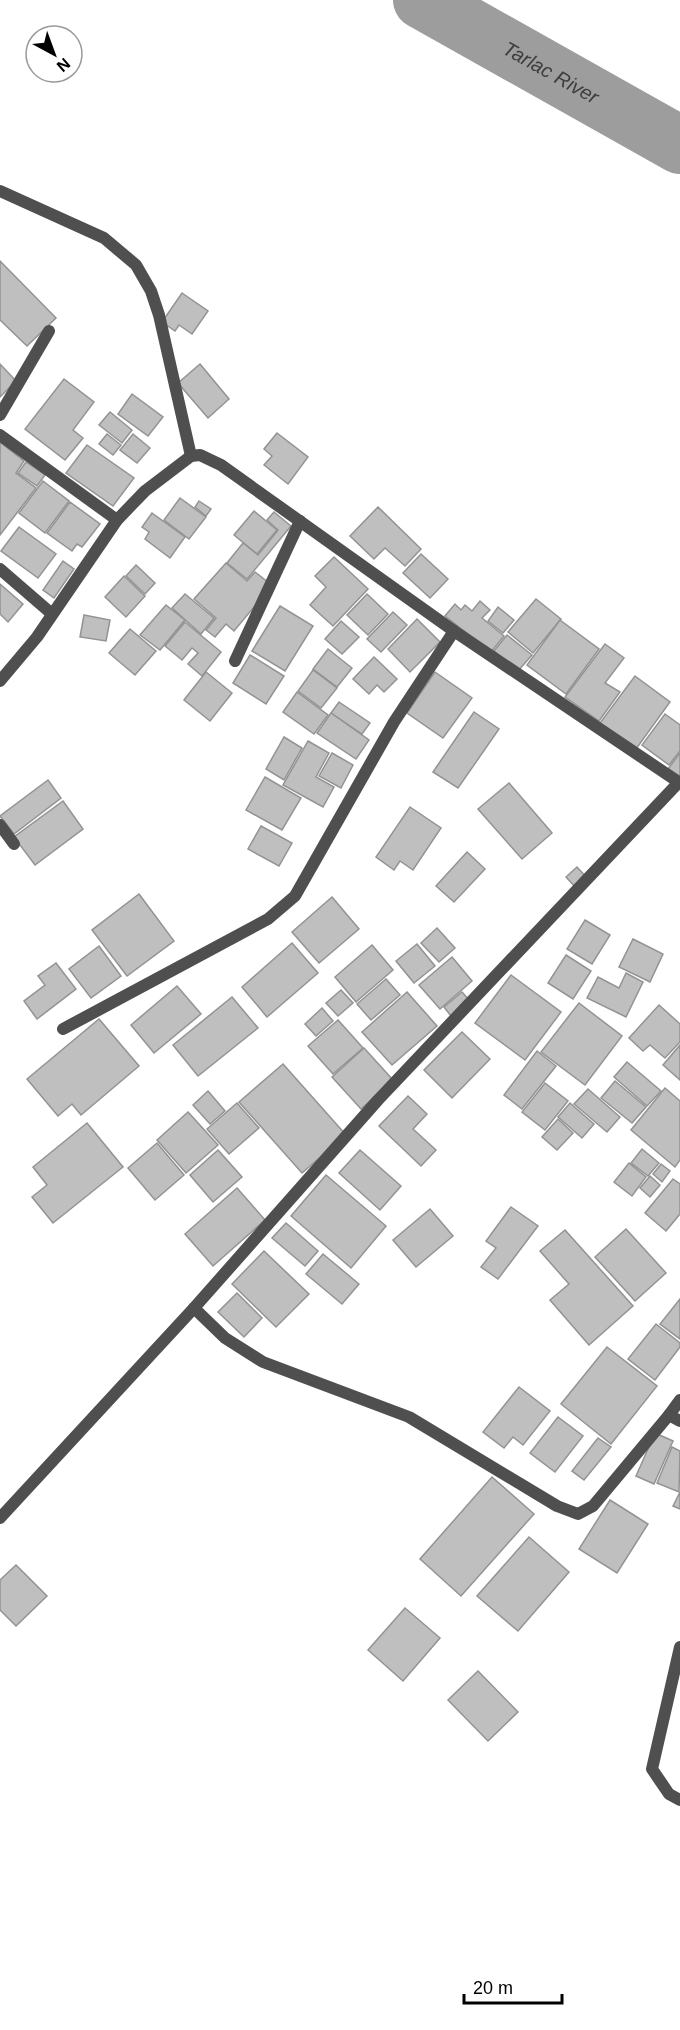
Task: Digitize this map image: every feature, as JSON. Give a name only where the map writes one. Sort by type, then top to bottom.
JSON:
[{"type":"street","points":[[0,191],[104,238],[136,265],[151,291],[159,315],[191,456]]},
{"type":"street","points":[[0,415],[49,331]]},
{"type":"street","points":[[0,435],[117,520]]},
{"type":"street","points":[[0,681],[37,637],[117,520],[160,477],[191,456],[200,455],[221,465],[454,631],[680,783],[378,1100],[194,1308],[0,1518]]},
{"type":"street","points":[[235,661],[300,521]]},
{"type":"street","points":[[0,569],[52,614]]},
{"type":"street","points":[[63,1029],[268,920],[295,896],[394,722],[454,631]]},
{"type":"street","points":[[0,825],[14,844]]},
{"type":"street","points":[[194,1308],[225,1338],[263,1362],[409,1417],[557,1506],[578,1514],[593,1506],[674,1418],[680,1400]]},
{"type":"street","points":[[680,1647],[652,1769],[669,1794],[680,1800]]},
{"type":"building","points":[[0,261],[56,318],[27,346],[0,320]]},
{"type":"building","points":[[182,293],[208,311],[192,334],[179,325],[175,331],[162,322]]},
{"type":"building","points":[[0,364],[16,381],[0,397]]},
{"type":"building","points":[[200,364],[229,399],[208,418],[178,383]]},
{"type":"building","points":[[64,379],[94,402],[73,430],[83,438],[65,460],[25,429]]},
{"type":"building","points":[[132,394],[163,417],[148,436],[118,414]]},
{"type":"building","points":[[110,412],[132,430],[122,443],[99,425]]},
{"type":"building","points":[[277,433],[308,457],[288,484],[264,465],[272,456],[264,449]]},
{"type":"building","points":[[107,434],[121,445],[113,455],[99,444]]},
{"type":"building","points":[[133,434],[150,448],[137,463],[120,450]]},
{"type":"building","points":[[0,442],[24,461],[16,473],[36,488],[0,535]]},
{"type":"building","points":[[87,445],[134,478],[113,506],[66,473]]},
{"type":"building","points":[[26,462],[45,475],[37,486],[18,473]]},
{"type":"building","points":[[43,481],[69,501],[45,533],[19,513]]},
{"type":"building","points":[[180,498],[206,517],[189,539],[164,520]]},
{"type":"building","points":[[199,501],[211,509],[206,516],[195,507]]},
{"type":"building","points":[[70,502],[100,524],[82,547],[77,544],[72,551],[47,533]]},
{"type":"building","points":[[378,507],[421,549],[405,566],[385,548],[374,559],[350,536]]},
{"type":"building","points":[[254,511],[277,530],[257,554],[234,535]]},
{"type":"building","points":[[274,512],[291,526],[247,579],[227,563],[243,543],[258,555],[278,530],[267,520]]},
{"type":"building","points":[[152,513],[185,537],[170,558],[145,539],[149,532],[142,527]]},
{"type":"building","points":[[19,527],[56,554],[38,578],[1,551]]},
{"type":"building","points":[[421,554],[448,579],[430,598],[403,573]]},
{"type":"building","points":[[334,557],[368,589],[333,626],[310,605],[326,587],[315,576]]},
{"type":"building","points":[[63,561],[74,569],[54,598],[43,590]]},
{"type":"building","points":[[226,563],[247,581],[255,572],[269,583],[264,595],[234,631],[226,624],[215,637],[206,630],[216,618],[194,599]]},
{"type":"building","points":[[136,565],[155,583],[145,594],[126,576]]},
{"type":"building","points":[[124,576],[145,596],[126,617],[105,597]]},
{"type":"building","points":[[0,584],[23,604],[8,622],[0,614]]},
{"type":"building","points":[[185,594],[214,618],[201,634],[172,608]]},
{"type":"building","points":[[367,594],[388,614],[368,635],[347,615]]},
{"type":"building","points":[[536,599],[561,619],[533,653],[508,632]]},
{"type":"building","points":[[480,601],[490,610],[482,618],[504,636],[491,652],[445,616],[455,604],[461,610],[465,605],[472,611]]},
{"type":"building","points":[[166,605],[185,620],[160,650],[140,635]]},
{"type":"building","points":[[280,606],[313,626],[285,671],[252,651]]},
{"type":"building","points":[[498,607],[514,620],[503,633],[488,621]]},
{"type":"building","points":[[393,612],[407,625],[381,652],[367,639]]},
{"type":"building","points":[[84,615],[110,620],[106,641],[80,637]]},
{"type":"building","points":[[417,619],[440,642],[410,672],[388,649]]},
{"type":"building","points":[[560,620],[599,649],[566,694],[527,665]]},
{"type":"building","points":[[341,621],[359,637],[342,654],[325,639]]},
{"type":"building","points":[[185,622],[221,652],[202,676],[188,664],[198,653],[192,648],[182,660],[165,646]]},
{"type":"building","points":[[130,629],[156,651],[135,675],[109,653]]},
{"type":"building","points":[[507,635],[532,655],[518,671],[494,651]]},
{"type":"building","points":[[605,644],[624,658],[605,683],[620,692],[599,721],[565,697]]},
{"type":"building","points":[[328,649],[352,668],[337,687],[313,669]]},
{"type":"building","points":[[250,655],[284,676],[266,704],[233,683]]},
{"type":"building","points":[[374,657],[397,679],[384,692],[377,685],[369,694],[353,679]]},
{"type":"building","points":[[313,670],[337,688],[321,708],[298,691]]},
{"type":"building","points":[[206,672],[232,693],[210,721],[184,700]]},
{"type":"building","points":[[435,672],[472,698],[443,738],[407,713]]},
{"type":"building","points":[[635,676],[670,702],[636,749],[600,723]]},
{"type":"building","points":[[297,692],[328,715],[314,734],[283,712]]},
{"type":"building","points":[[339,702],[370,723],[362,734],[331,713]]},
{"type":"building","points":[[474,712],[499,729],[458,788],[433,772]]},
{"type":"building","points":[[331,713],[369,740],[356,759],[317,733]]},
{"type":"building","points":[[665,714],[680,725],[680,751],[669,765],[642,745]]},
{"type":"building","points":[[284,737],[302,748],[284,780],[266,769]]},
{"type":"building","points":[[308,741],[329,753],[316,777],[334,787],[323,807],[283,785]]},
{"type":"building","points":[[332,753],[353,765],[341,788],[319,776]]},
{"type":"building","points":[[680,753],[680,778],[668,769]]},
{"type":"building","points":[[265,777],[301,798],[282,830],[246,810]]},
{"type":"building","points":[[48,780],[61,798],[14,834],[0,816]]},
{"type":"building","points":[[509,783],[552,833],[522,859],[478,809]]},
{"type":"building","points":[[63,801],[83,829],[35,865],[14,837]]},
{"type":"building","points":[[410,807],[441,828],[413,870],[400,861],[394,870],[376,857]]},
{"type":"building","points":[[261,826],[292,843],[279,866],[248,849]]},
{"type":"building","points":[[467,852],[485,869],[454,902],[436,886]]},
{"type":"building","points":[[577,867],[587,878],[576,888],[566,877]]},
{"type":"building","points":[[139,894],[174,941],[127,976],[92,930]]},
{"type":"building","points":[[332,897],[359,929],[319,963],[292,932]]},
{"type":"building","points":[[585,920],[610,935],[592,964],[567,949]]},
{"type":"building","points":[[437,928],[455,948],[439,962],[421,943]]},
{"type":"building","points":[[633,939],[663,954],[650,982],[619,967]]},
{"type":"building","points":[[292,943],[318,973],[267,1017],[242,987]]},
{"type":"building","points":[[417,944],[435,966],[414,983],[396,961]]},
{"type":"building","points":[[372,945],[393,970],[356,1002],[335,977]]},
{"type":"building","points":[[99,946],[121,976],[91,998],[69,969]]},
{"type":"building","points":[[566,955],[591,971],[573,999],[548,983]]},
{"type":"building","points":[[452,957],[472,981],[440,1009],[419,985]]},
{"type":"building","points":[[56,963],[76,989],[37,1019],[24,1001],[45,985],[38,976]]},
{"type":"building","points":[[626,973],[643,982],[626,1017],[587,998],[598,977],[619,988]]},
{"type":"building","points":[[511,975],[561,1012],[525,1060],[475,1023]]},
{"type":"building","points":[[386,979],[400,995],[371,1020],[357,1004]]},
{"type":"building","points":[[177,986],[201,1014],[154,1053],[131,1025]]},
{"type":"building","points":[[341,990],[353,1003],[338,1016],[326,1003]]},
{"type":"building","points":[[407,992],[437,1026],[392,1065],[362,1032]]},
{"type":"building","points":[[462,992],[470,1001],[451,1016],[444,1007]]},
{"type":"building","points":[[232,997],[258,1028],[198,1076],[173,1045]]},
{"type":"building","points":[[579,1003],[622,1036],[585,1085],[541,1052]]},
{"type":"building","points":[[659,1005],[680,1024],[680,1042],[665,1058],[650,1045],[643,1051],[629,1038]]},
{"type":"building","points":[[322,1008],[333,1021],[316,1036],[305,1024]]},
{"type":"building","points":[[99,1019],[139,1066],[81,1115],[72,1104],[58,1116],[27,1079]]},
{"type":"building","points":[[338,1020],[363,1048],[333,1074],[308,1046]]},
{"type":"building","points":[[462,1032],[490,1059],[452,1098],[424,1070]]},
{"type":"building","points":[[680,1045],[680,1080],[663,1065]]},
{"type":"building","points":[[364,1048],[393,1080],[361,1109],[332,1077]]},
{"type":"building","points":[[537,1051],[556,1066],[522,1109],[504,1095]]},
{"type":"building","points":[[627,1062],[661,1091],[647,1106],[614,1077]]},
{"type":"building","points":[[283,1064],[346,1135],[302,1173],[239,1102]]},
{"type":"building","points":[[615,1081],[646,1107],[632,1123],[601,1098]]},
{"type":"building","points":[[545,1083],[568,1101],[545,1130],[522,1112]]},
{"type":"building","points":[[665,1088],[680,1101],[680,1160],[675,1167],[631,1130]]},
{"type":"building","points":[[588,1089],[620,1117],[607,1132],[574,1104]]},
{"type":"building","points":[[208,1091],[225,1111],[210,1124],[193,1105]]},
{"type":"building","points":[[408,1096],[427,1114],[413,1129],[436,1150],[421,1166],[379,1126]]},
{"type":"building","points":[[237,1103],[259,1128],[229,1154],[207,1129]]},
{"type":"building","points":[[570,1103],[594,1124],[582,1138],[558,1117]]},
{"type":"building","points":[[188,1112],[218,1145],[186,1173],[157,1140]]},
{"type":"building","points":[[558,1119],[573,1133],[557,1150],[542,1137]]},
{"type":"building","points":[[87,1123],[123,1167],[53,1223],[32,1197],[47,1185],[33,1167]]},
{"type":"building","points":[[157,1143],[184,1175],[155,1200],[128,1168]]},
{"type":"building","points":[[642,1149],[659,1163],[648,1176],[631,1163]]},
{"type":"building","points":[[218,1150],[242,1177],[213,1202],[190,1175]]},
{"type":"building","points":[[360,1150],[401,1186],[380,1210],[339,1173]]},
{"type":"building","points":[[629,1163],[646,1177],[632,1196],[614,1182]]},
{"type":"building","points":[[661,1164],[670,1171],[662,1182],[653,1174]]},
{"type":"building","points":[[326,1175],[386,1226],[351,1268],[291,1216]]},
{"type":"building","points":[[650,1176],[660,1185],[650,1197],[640,1188]]},
{"type":"building","points":[[673,1179],[680,1184],[680,1214],[666,1231],[645,1213]]},
{"type":"building","points":[[237,1188],[265,1220],[213,1266],[185,1234]]},
{"type":"building","points":[[511,1207],[538,1226],[498,1279],[481,1267],[496,1248],[486,1241]]},
{"type":"building","points":[[430,1209],[453,1236],[416,1267],[393,1240]]},
{"type":"building","points":[[286,1223],[318,1251],[305,1266],[272,1238]]},
{"type":"building","points":[[626,1229],[666,1273],[635,1301],[595,1257]]},
{"type":"building","points":[[565,1230],[633,1306],[589,1345],[550,1300],[569,1284],[540,1251]]},
{"type":"building","points":[[264,1251],[309,1294],[276,1327],[232,1284]]},
{"type":"building","points":[[323,1254],[359,1284],[342,1304],[306,1274]]},
{"type":"building","points":[[237,1293],[262,1318],[244,1337],[218,1312]]},
{"type":"building","points":[[680,1299],[680,1339],[660,1324]]},
{"type":"building","points":[[656,1324],[680,1343],[680,1347],[655,1380],[628,1359]]},
{"type":"building","points":[[607,1347],[657,1386],[611,1444],[561,1404]]},
{"type":"building","points":[[519,1387],[550,1411],[523,1445],[513,1437],[504,1448],[483,1432]]},
{"type":"building","points":[[558,1417],[583,1436],[555,1472],[530,1453]]},
{"type":"building","points":[[655,1433],[673,1441],[654,1484],[636,1476]]},
{"type":"building","points":[[598,1438],[611,1447],[584,1480],[572,1471]]},
{"type":"building","points":[[672,1447],[680,1451],[679,1492],[657,1483]]},
{"type":"building","points":[[492,1477],[534,1514],[461,1596],[420,1559]]},
{"type":"building","points":[[680,1492],[680,1509],[673,1506]]},
{"type":"building","points":[[610,1500],[648,1524],[617,1573],[579,1549]]},
{"type":"building","points":[[529,1537],[569,1572],[518,1631],[477,1596]]},
{"type":"building","points":[[16,1565],[47,1596],[16,1626],[0,1610],[0,1580]]},
{"type":"building","points":[[405,1608],[440,1638],[403,1681],[368,1650]]},
{"type":"building","points":[[478,1671],[518,1712],[488,1741],[448,1700]]},
{"type":"waterway","name":"Tarlac River","points":[[422,0],[680,145]]}]
